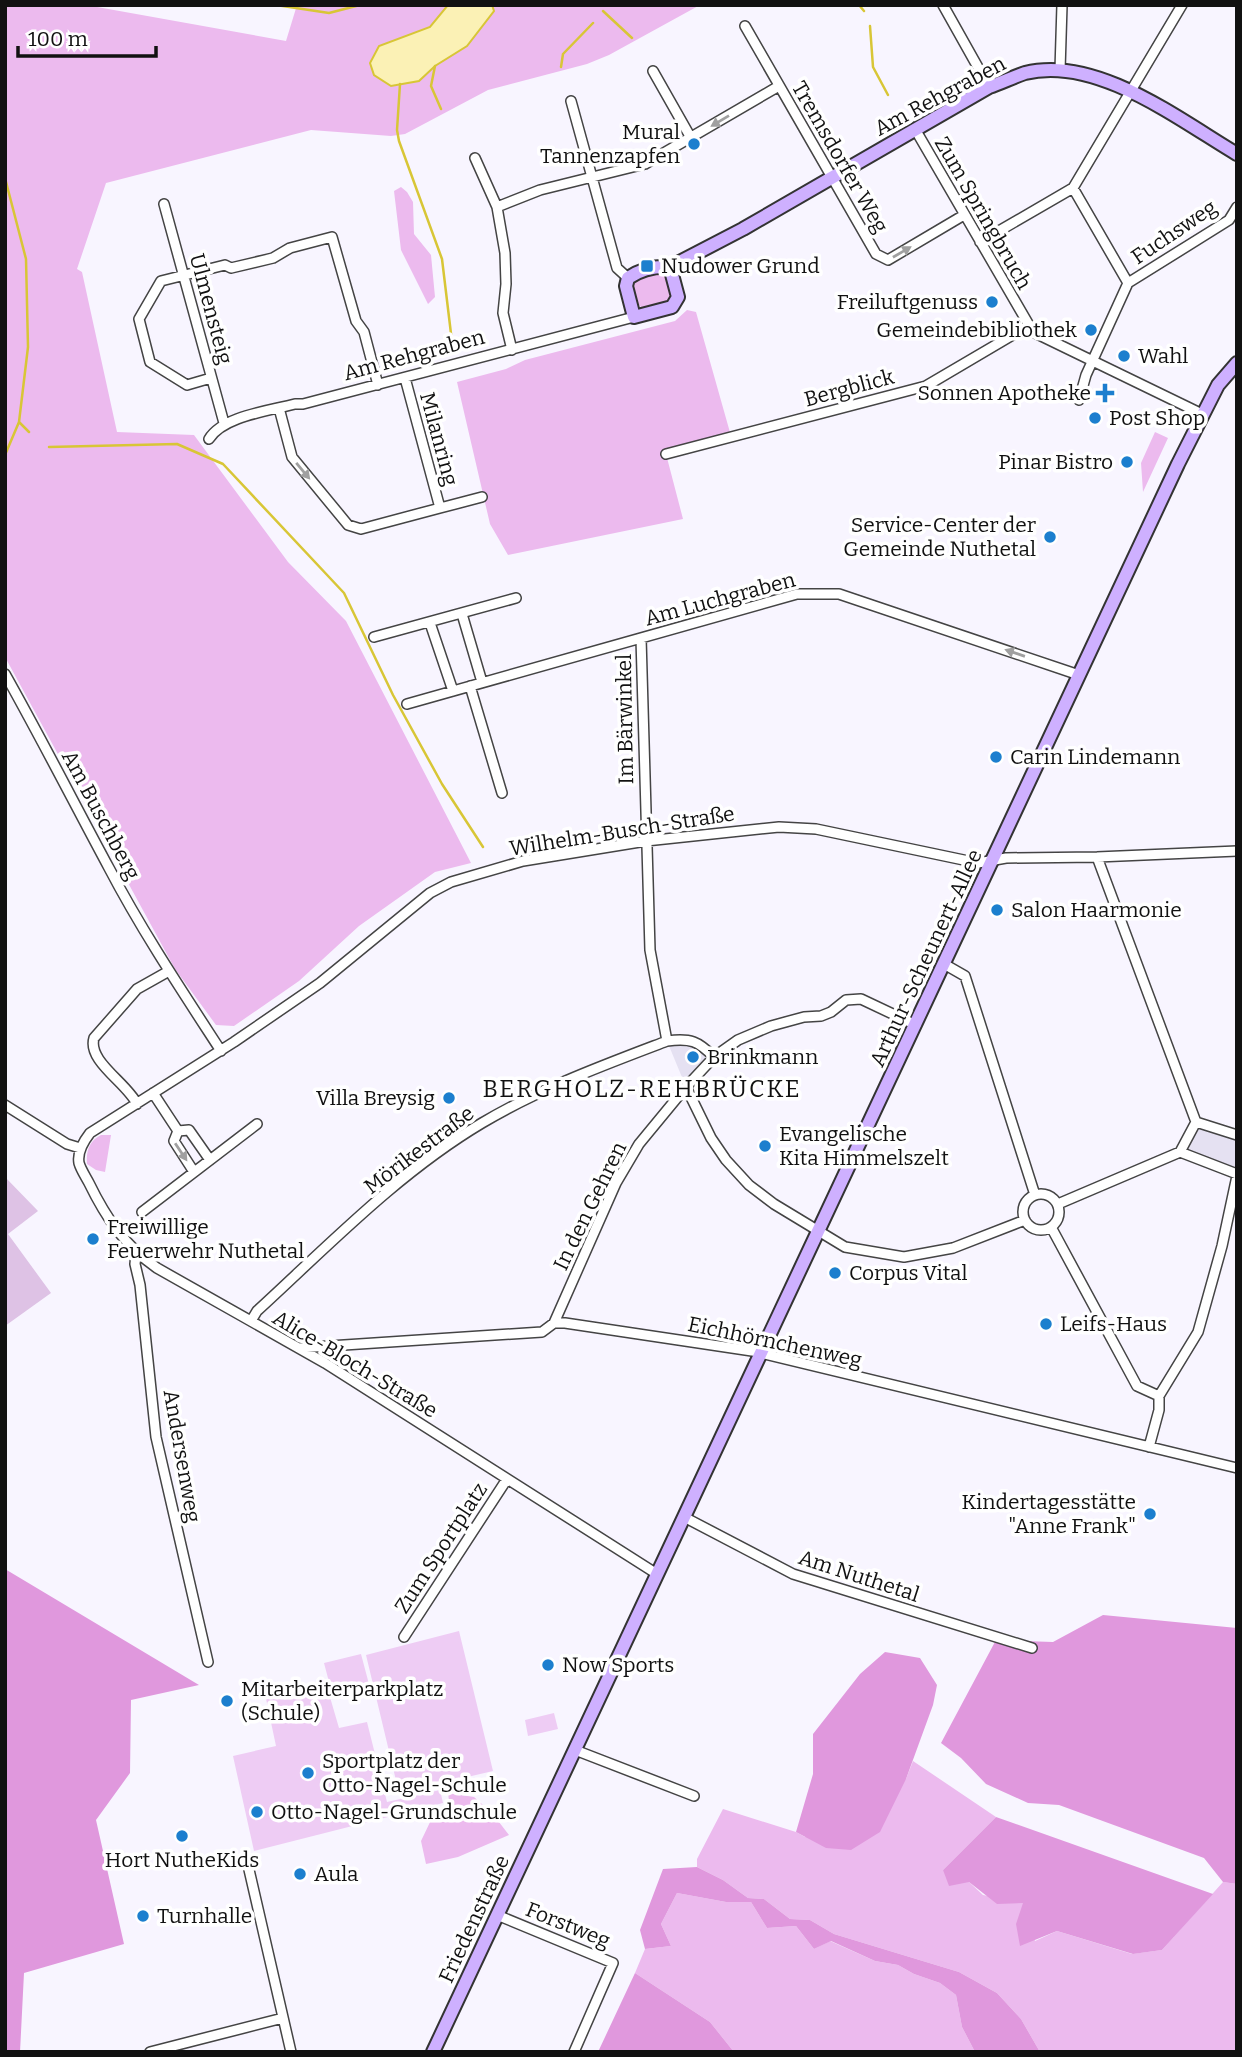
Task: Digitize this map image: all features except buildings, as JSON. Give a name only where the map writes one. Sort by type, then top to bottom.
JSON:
[{"type":"main road","name":"Am Rehgraben","points":[[628,278],[637,272],[670,267],[989,88],[1025,73],[1060,70],[1093,76],[1130,91],[1237,154]]},
{"type":"main road","name":"Am Rehgraben","points":[[634,317],[672,307],[678,297],[670,267]]},
{"type":"main road","points":[[628,278],[626,286],[634,317]]},
{"type":"main road","name":"Arthur-Scheunert-Allee","points":[[657,1574],[1202,414],[1219,385],[1237,363]]},
{"type":"main road","name":"Friedenstraße","points":[[433,2052],[657,1574]]},
{"type":"street","points":[[943,5],[989,88]]},
{"type":"street","points":[[1060,70],[1062,5]]},
{"type":"street","points":[[980,242],[1073,188],[1182,5]]},
{"type":"street","name":"Tremsdorfer Weg","points":[[745,26],[876,254],[888,260],[964,215]]},
{"type":"street","points":[[653,71],[691,138]]},
{"type":"street","points":[[497,206],[540,190],[645,164],[779,86]]},
{"type":"street","points":[[571,101],[617,268],[628,278]]},
{"type":"street","name":"Zum Springbruch","points":[[915,130],[1028,326],[1038,336],[1202,414]]},
{"type":"street","points":[[475,159],[497,206],[505,253],[503,313],[512,350]]},
{"type":"street","points":[[1073,188],[1128,284]]},
{"type":"street","name":"Ulmensteig","points":[[164,204],[224,423]]},
{"type":"street","name":"Fuchsweg","points":[[1079,400],[1092,362],[1128,284],[1229,220],[1237,207]]},
{"type":"street","points":[[212,378],[187,384],[150,362],[139,319],[161,281],[225,265],[231,268],[273,258],[289,248],[332,237],[356,321],[364,332],[378,385]]},
{"type":"street","name":"Am Rehgraben","points":[[224,423],[634,317]]},
{"type":"street","name":"Bergblick","points":[[666,454],[926,386],[1028,326]]},
{"type":"street","name":"Milanring","points":[[405,378],[440,509]]},
{"type":"street","name":"Milanring","points":[[279,408],[292,457],[348,525],[361,529],[482,497]]},
{"type":"street","points":[[209,439],[224,423]]},
{"type":"street","name":"Am Luchgraben","points":[[407,704],[797,594],[839,594],[1079,675]]},
{"type":"street","points":[[374,638],[516,598]]},
{"type":"street","points":[[461,614],[482,682]]},
{"type":"street","points":[[430,623],[453,691]]},
{"type":"street","name":"Im Bärwinkel","points":[[640,638],[650,950],[667,1041]]},
{"type":"street","name":"Am Buschberg","points":[[5,674],[77,804],[108,868],[169,971],[221,1051]]},
{"type":"street","points":[[470,686],[502,793]]},
{"type":"street","name":"Wilhelm-Busch-Straße","points":[[80,1148],[90,1133],[221,1051],[320,983],[429,893],[451,882],[523,861],[646,841],[779,827],[816,829],[978,863],[1014,858],[1237,851]]},
{"type":"street","points":[[1058,1204],[1180,1152],[1196,1122],[1097,857]]},
{"type":"street","points":[[944,964],[965,976],[1035,1195]]},
{"type":"street","points":[[136,1104],[129,1090],[96,1058],[92,1045],[94,1038],[137,989],[169,971]]},
{"type":"street","name":"In den Gehren","points":[[554,1323],[616,1183],[639,1144],[714,1057],[737,1040],[771,1026],[804,1017],[821,1016],[846,1000],[862,999],[916,1025]]},
{"type":"street","name":"Mörikestraße","points":[[251,1321],[257,1311],[390,1190],[480,1124],[528,1097],[667,1041],[681,1039],[699,1042],[714,1057]]},
{"type":"street","points":[[686,1087],[711,1138],[726,1160],[749,1185],[817,1232],[845,1247],[904,1257],[953,1248],[1025,1220]]},
{"type":"street","points":[[153,1093],[178,1130]]},
{"type":"street","points":[[5,1105],[67,1144],[80,1148]]},
{"type":"street","points":[[1196,1122],[1237,1135]]},
{"type":"street","points":[[142,1212],[257,1124]]},
{"type":"street","points":[[178,1130],[189,1130],[210,1160]]},
{"type":"street","points":[[178,1130],[174,1141],[194,1172]]},
{"type":"street","name":"Alice-Bloch-Straße","points":[[80,1148],[79,1163],[99,1205],[115,1230],[136,1254],[299,1348],[657,1574]]},
{"type":"street","points":[[1149,1447],[1159,1410],[1159,1396],[1198,1332],[1222,1246],[1237,1175],[1180,1152]]},
{"type":"street","points":[[1035,1195],[1048,1195],[1058,1204],[1059,1217],[1051,1227],[1036,1229],[1025,1220],[1024,1205],[1035,1195]]},
{"type":"street","points":[[1051,1227],[1137,1386],[1159,1396]]},
{"type":"street","name":"Andersenweg","points":[[136,1254],[156,1437],[208,1662]]},
{"type":"street","name":"Eichhörnchenweg","points":[[299,1348],[542,1332],[554,1323],[698,1342],[761,1354],[1237,1468]]},
{"type":"street","name":"Zum Sportplatz","points":[[404,1637],[507,1479]]},
{"type":"street","name":"Am Nuthetal","points":[[684,1517],[793,1574],[1032,1648]]},
{"type":"street","points":[[575,1751],[694,1796]]},
{"type":"street","points":[[247,1861],[291,2052]]},
{"type":"street","name":"Forstweg","points":[[497,1915],[613,1962],[574,2052]]},
{"type":"street","points":[[150,2052],[283,2018]]},
{"type":"shaded area","points":[[5,5],[86,5],[286,41],[297,5],[448,5],[430,27],[379,46],[370,63],[374,75],[419,81],[435,66],[467,46],[494,11],[492,5],[700,5],[609,55],[587,64],[488,90],[405,134],[391,136],[311,130],[106,183],[77,269],[82,272],[117,432],[194,435],[288,562],[346,621],[471,863],[435,872],[359,926],[299,981],[234,1026],[216,1025],[175,969],[5,657]]},
{"type":"shaded area","points":[[448,5],[492,5],[494,11],[467,46],[435,66],[419,81],[391,86],[374,75],[370,63],[379,46],[430,27]]},
{"type":"shaded area","points":[[401,187],[413,202],[414,234],[431,255],[435,297],[428,304],[401,250],[394,191]]},
{"type":"shaded area","points":[[659,273],[668,276],[673,293],[671,301],[645,310],[635,295],[634,284],[640,278]]},
{"type":"shaded area","points":[[687,310],[696,312],[731,436],[666,454],[683,519],[508,555],[490,524],[457,382],[506,369],[525,360],[675,321]]},
{"type":"shaded area","points":[[1155,432],[1168,438],[1143,492],[1141,463]]},
{"type":"shaded area","points":[[681,1039],[714,1057],[686,1087],[667,1041]]},
{"type":"shaded area","points":[[1196,1122],[1237,1135],[1237,1174],[1180,1152]]},
{"type":"shaded area","points":[[101,1135],[111,1135],[105,1172],[87,1164],[89,1147]]},
{"type":"shaded area","points":[[5,1177],[38,1211],[8,1234],[51,1293],[5,1326]]},
{"type":"shaded area","points":[[5,1569],[199,1685],[131,1700],[130,1773],[96,1820],[124,1944],[24,1973],[20,2052],[5,2052]]},
{"type":"shaded area","points":[[1103,1615],[1237,1628],[1237,1884],[1223,1882],[1204,1858],[1059,1805],[1028,1803],[986,1784],[961,1758],[941,1743],[996,1640],[1053,1642]]},
{"type":"shaded area","points":[[459,1631],[493,1771],[399,1793],[366,1655]]},
{"type":"shaded area","points":[[885,1652],[920,1658],[937,1685],[933,1705],[906,1779],[880,1832],[851,1850],[826,1848],[796,1832],[813,1774],[813,1734],[860,1674]]},
{"type":"shaded area","points":[[361,1654],[370,1688],[333,1697],[324,1663]]},
{"type":"shaded area","name":"Sportplatz der Otto-Nagel-Schule","points":[[325,1680],[339,1728],[367,1722],[387,1802],[440,1790],[443,1803],[254,1851],[233,1756],[276,1746],[265,1694]]},
{"type":"shaded area","points":[[554,1713],[558,1729],[528,1736],[525,1720]]},
{"type":"shaded area","points":[[913,1761],[996,1817],[943,1870],[969,1882],[983,1895],[1024,1903],[1035,1941],[1057,1931],[1132,1954],[1162,1950],[1223,1882],[1237,1884],[1237,2052],[1040,2052],[1021,2019],[997,1993],[959,1972],[834,1934],[810,1920],[790,1919],[764,1899],[748,1898],[723,1880],[697,1867],[697,1859],[723,1809],[805,1837],[906,1779]]},
{"type":"shaded area","points":[[448,1793],[474,1797],[492,1813],[509,1835],[458,1857],[426,1864],[421,1841],[432,1818],[429,1810],[450,1808]]},
{"type":"shaded area","points":[[996,1817],[1213,1894],[1162,1950],[1133,1954],[1057,1931],[1020,1946],[1016,1924],[1023,1903],[997,1904],[969,1882],[949,1886],[943,1870]]},
{"type":"shaded area","points":[[697,1867],[723,1880],[748,1898],[764,1899],[790,1919],[810,1920],[834,1934],[959,1972],[997,1993],[1021,2019],[1040,2052],[975,2052],[962,2027],[956,1995],[940,1983],[898,1965],[875,1961],[831,1941],[814,1949],[796,1926],[767,1928],[751,1902],[726,1902],[677,1893],[661,1924],[671,1946],[645,1949],[640,1930],[663,1869]]},
{"type":"shaded area","points":[[677,1893],[726,1902],[751,1902],[767,1928],[796,1926],[814,1949],[830,1941],[875,1961],[898,1965],[940,1983],[956,1995],[962,2027],[975,2052],[734,2052],[710,2022],[635,1973],[645,1949],[671,1946],[661,1924]]},
{"type":"shaded area","points":[[635,1973],[710,2022],[734,2052],[598,2052]]},
{"type":"waterway","points":[[276,5],[329,13],[360,5]]},
{"type":"waterway","points":[[859,5],[864,11]]},
{"type":"waterway","points":[[603,11],[632,38]]},
{"type":"waterway","points":[[561,67],[563,54],[593,23]]},
{"type":"waterway","points":[[870,26],[873,67],[888,95]]},
{"type":"waterway","points":[[435,66],[431,86],[441,109]]},
{"type":"waterway","points":[[400,84],[397,130],[399,141],[442,259],[452,342]]},
{"type":"waterway","points":[[5,178],[26,259],[28,347],[19,422],[5,455]]},
{"type":"waterway","points":[[19,422],[29,432]]},
{"type":"waterway","points":[[49,447],[177,444],[223,464],[344,593],[393,695],[442,784],[483,847]]},
{"type":"place","name":"Mural Tannenzapfen","points":[[694,144]]},
{"type":"place","name":"Nudower Grund","points":[[647,266]]},
{"type":"place","name":"Freiluftgenuss","points":[[992,302]]},
{"type":"place","name":"Gemeindebibliothek","points":[[1091,330]]},
{"type":"place","name":"Wahl","points":[[1124,356]]},
{"type":"place","name":"Sonnen Apotheke","points":[[1105,393]]},
{"type":"place","name":"Post Shop","points":[[1095,418]]},
{"type":"place","name":"Pinar Bistro","points":[[1127,462]]},
{"type":"place","name":"Service-Center der Gemeinde Nuthetal","points":[[1050,537]]},
{"type":"place","name":"Carin Lindemann","points":[[996,757]]},
{"type":"place","name":"Salon Haarmonie","points":[[997,910]]},
{"type":"place","name":"Brinkmann","points":[[693,1057]]},
{"type":"place","name":"Villa Breysig","points":[[449,1098]]},
{"type":"place","name":"Evangelische Kita Himmelszelt","points":[[765,1146]]},
{"type":"place","name":"Freiwillige Feuerwehr Nuthetal","points":[[93,1239]]},
{"type":"place","name":"Corpus Vital","points":[[835,1273]]},
{"type":"place","name":"Leifs-Haus","points":[[1046,1324]]},
{"type":"place","name":"Kindertagesstätte \"Anne Frank\"","points":[[1150,1514]]},
{"type":"place","name":"Now Sports","points":[[548,1665]]},
{"type":"place","name":"Mitarbeiterparkplatz (Schule)","points":[[227,1701]]},
{"type":"place","name":"Sportplatz der Otto-Nagel-Schule","points":[[308,1773]]},
{"type":"place","name":"Otto-Nagel-Grundschule","points":[[257,1812]]},
{"type":"place","name":"Hort NutheKids","points":[[182,1836]]},
{"type":"place","name":"Aula","points":[[300,1874]]},
{"type":"place","name":"Turnhalle","points":[[143,1916]]},
{"type":"district","name":"BERGHOLZ-REHBRÜCKE","points":[[642,1089]]}]
